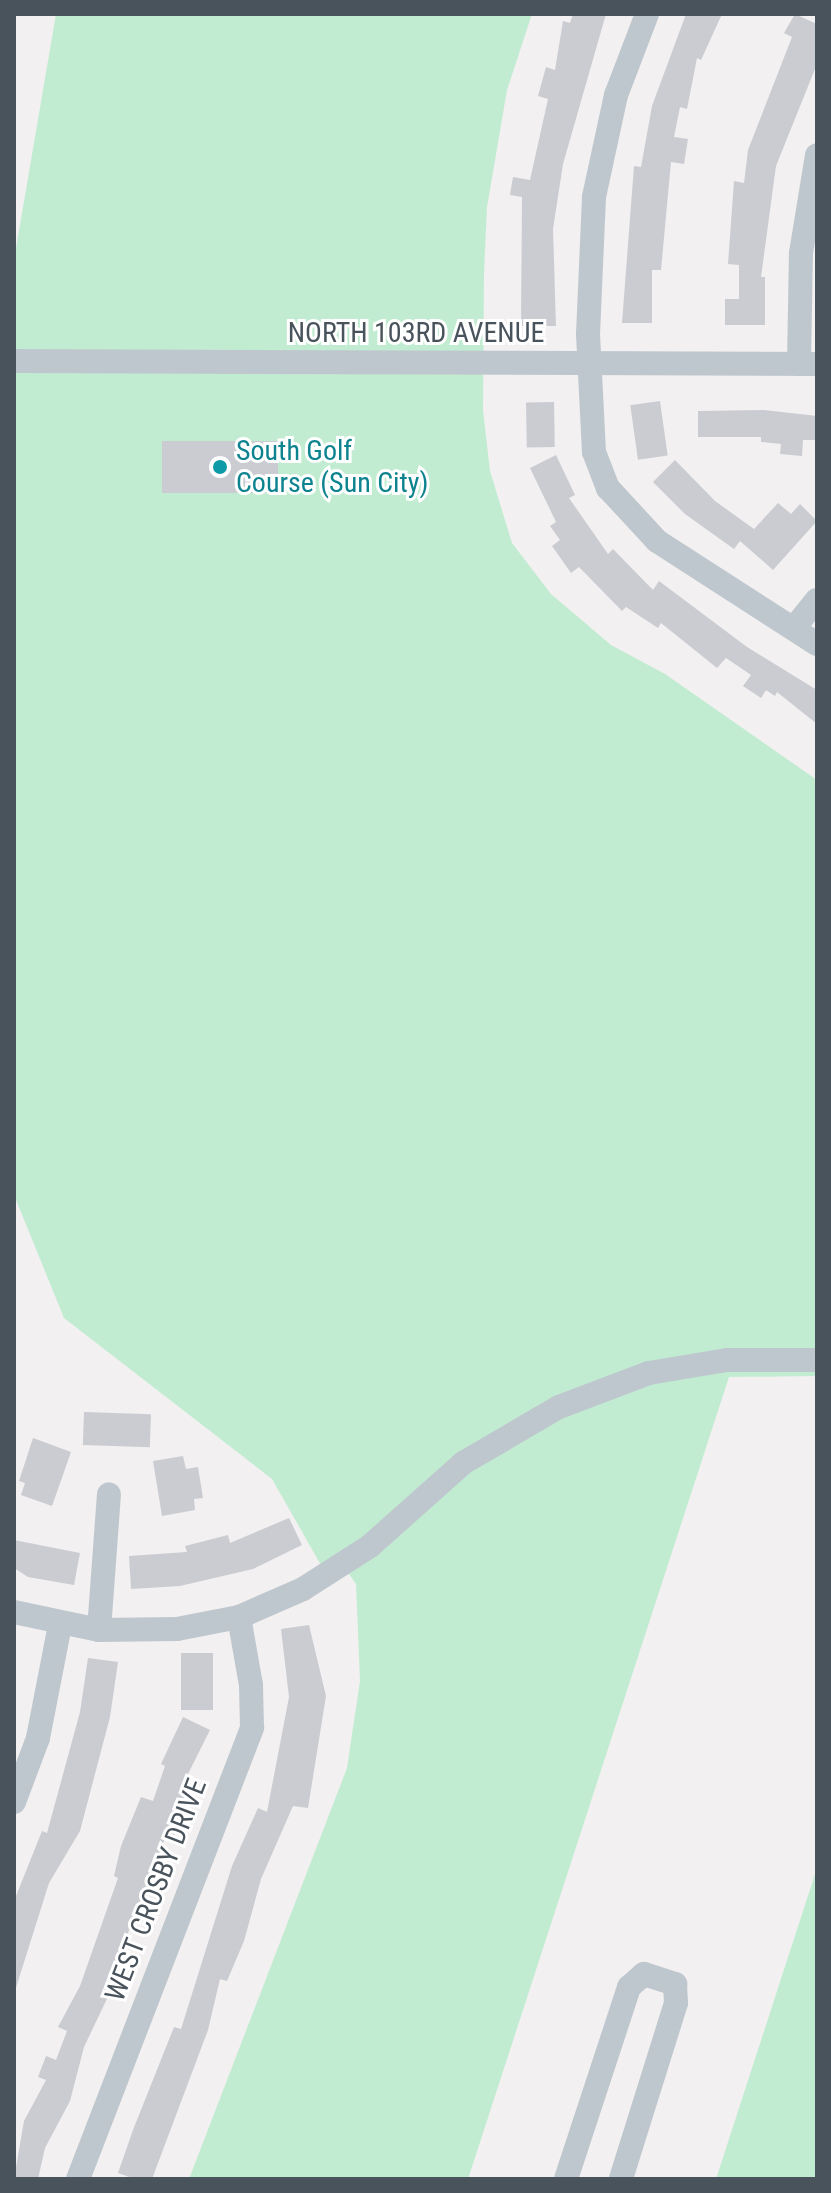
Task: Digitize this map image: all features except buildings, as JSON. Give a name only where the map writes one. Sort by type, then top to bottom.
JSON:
[{"type":"street","points":[[647,14],[616,95],[594,197],[590,364],[594,452],[608,488],[657,541],[817,644]]},
{"type":"street","points":[[808,364],[801,253],[817,155]]},
{"type":"street","name":"NORTH 103RD AVENUE","points":[[14,361],[808,364]]},
{"type":"street","points":[[794,628],[817,600]]},
{"type":"street","points":[[14,1612],[60,1625],[99,1630],[177,1629],[239,1617],[303,1589],[370,1546],[463,1463],[559,1407],[649,1373],[752,1359],[817,1360]]},
{"type":"street","points":[[99,1630],[109,1494]]},
{"type":"street","name":"WEST CROSBY DRIVE","points":[[78,2179],[252,1727],[251,1685],[239,1617]]},
{"type":"street","points":[[14,1802],[38,1738],[60,1625]]},
{"type":"street","points":[[566,2179],[629,1987],[644,1974],[675,1984],[676,2003],[621,2179]]},
{"type":"green space","name":"South Golf Course (Sun City)","points":[[56,14],[532,14],[507,90],[487,207],[484,273],[483,410],[490,471],[512,543],[551,594],[611,645],[665,674],[817,780],[817,1376],[729,1377],[468,2179],[189,2179],[347,1768],[360,1681],[356,1584],[342,1564],[326,1574],[272,1479],[64,1318],[14,1195],[14,260]]},
{"type":"green space","points":[[817,1868],[817,2179],[716,2179]]},
{"type":"place","name":"South Golf Course (Sun City)","points":[[220,467]]}]
